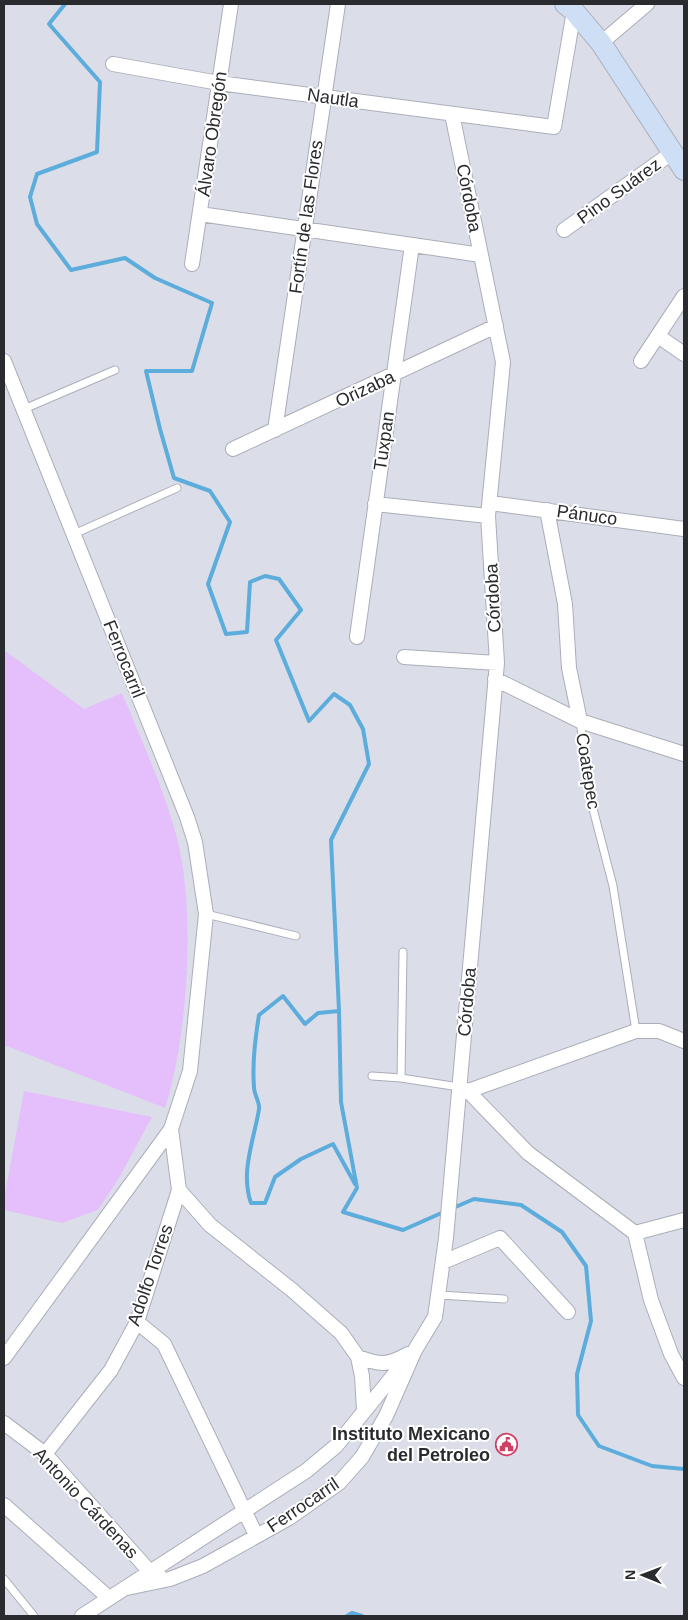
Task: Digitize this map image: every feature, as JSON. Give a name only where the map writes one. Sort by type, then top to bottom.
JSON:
[{"type":"main road","points":[[572,6],[601,43],[684,170]]},
{"type":"street","name":"Álvaro Obregón","points":[[192,264],[231,4]]},
{"type":"street","name":"Fortín de las Flores","points":[[275,430],[338,4]]},
{"type":"street","points":[[601,43],[647,4]]},
{"type":"street","name":"Nautla","points":[[113,64],[219,83],[554,127],[572,6]]},
{"type":"street","name":"Córdoba","points":[[446,1238],[452,1168],[464,1089],[495,679],[496,663],[489,509],[503,362],[452,114]]},
{"type":"street","name":"Pino Suárez","points":[[564,230],[674,152]]},
{"type":"street","points":[[200,214],[480,255]]},
{"type":"street","name":"Tuxpan","points":[[357,637],[412,245]]},
{"type":"street","points":[[642,361],[684,296]]},
{"type":"street","name":"Orizaba","points":[[232,449],[394,376],[496,326]]},
{"type":"street","points":[[658,336],[684,354]]},
{"type":"street","name":"Ferrocarril","points":[[4,361],[187,816],[195,842],[206,914],[190,1071],[171,1129],[4,1358]]},
{"type":"street","name":"Pánuco","points":[[376,504],[547,510],[684,529]]},
{"type":"street","name":"Coatepec","points":[[547,510],[565,604],[569,668],[580,721]]},
{"type":"street","points":[[404,657],[496,663]]},
{"type":"street","points":[[495,679],[580,721],[684,754]]},
{"type":"street","points":[[684,1040],[659,1031],[636,1031],[464,1089],[528,1153],[634,1233],[651,1300],[671,1354],[684,1378]]},
{"type":"street","name":"Ferrocarril","points":[[171,1129],[179,1190]]},
{"type":"street","points":[[179,1190],[210,1225],[292,1290],[341,1334],[358,1357],[362,1376],[364,1410]]},
{"type":"street","name":"Adolfo Torres","points":[[45,1454],[112,1370],[137,1322],[179,1190]]},
{"type":"street","points":[[634,1233],[684,1220]]},
{"type":"street","name":"Ferrocarril","points":[[82,1616],[306,1471],[336,1446],[415,1350],[436,1317],[446,1238]]},
{"type":"street","points":[[443,1262],[500,1238],[568,1312]]},
{"type":"street","points":[[137,1322],[164,1344],[256,1535]]},
{"type":"street","name":"Ferrocarril","points":[[358,1357],[378,1364],[393,1362],[415,1350]]},
{"type":"street","name":"Ferrocarril","points":[[127,1588],[170,1579],[203,1566],[289,1518],[339,1483],[362,1457],[386,1416],[415,1350]]},
{"type":"street","name":"Antonio Cárdenas","points":[[4,1423],[45,1454],[151,1573],[170,1579]]},
{"type":"street","points":[[4,1505],[108,1598]]},
{"type":"lane","points":[[24,409],[115,370]]},
{"type":"lane","points":[[74,534],[177,488]]},
{"type":"lane","name":"Coatepec","points":[[580,721],[592,805],[613,886],[636,1031]]},
{"type":"lane","points":[[206,914],[296,936]]},
{"type":"lane","points":[[401,1078],[402,952]]},
{"type":"lane","points":[[372,1076],[401,1078],[464,1089]]},
{"type":"lane","points":[[440,1296],[504,1299]]},
{"type":"lane","points":[[4,1579],[34,1616]]},
{"type":"shaded area","points":[[4,650],[84,709],[122,693],[166,801],[177,838],[183,868],[188,937],[184,1010],[173,1079],[165,1108],[4,1045]]},
{"type":"shaded area","points":[[24,1091],[152,1117],[119,1178],[98,1210],[62,1223],[4,1210],[4,1199]]},
{"type":"waterway","points":[[65,4],[49,24],[100,82],[97,152],[37,174],[30,197],[37,224],[71,270],[125,258],[155,278],[212,303],[192,371],[146,371],[174,478],[210,491],[230,522],[208,584],[226,634],[247,632],[250,582],[265,576],[279,579],[301,610],[276,640],[309,721],[334,694],[350,705],[363,729],[369,764],[331,840],[341,1102],[357,1188],[343,1212],[403,1230],[446,1211]]},
{"type":"waterway","points":[[339,1011],[318,1013],[305,1024],[283,996],[259,1015],[253,1069],[254,1090],[259,1109],[247,1168],[248,1191],[251,1203],[265,1203],[275,1177],[301,1159],[333,1144],[355,1184]]},
{"type":"waterway","points":[[453,1208],[474,1199],[521,1205],[562,1232],[586,1266],[591,1321],[577,1374],[578,1415],[599,1446],[652,1466],[684,1469]]},
{"type":"waterway","points":[[347,1616],[352,1613],[362,1616]]},
{"type":"place","name":"Instituto Mexicano del Petroleo","points":[[506,1444]]}]
